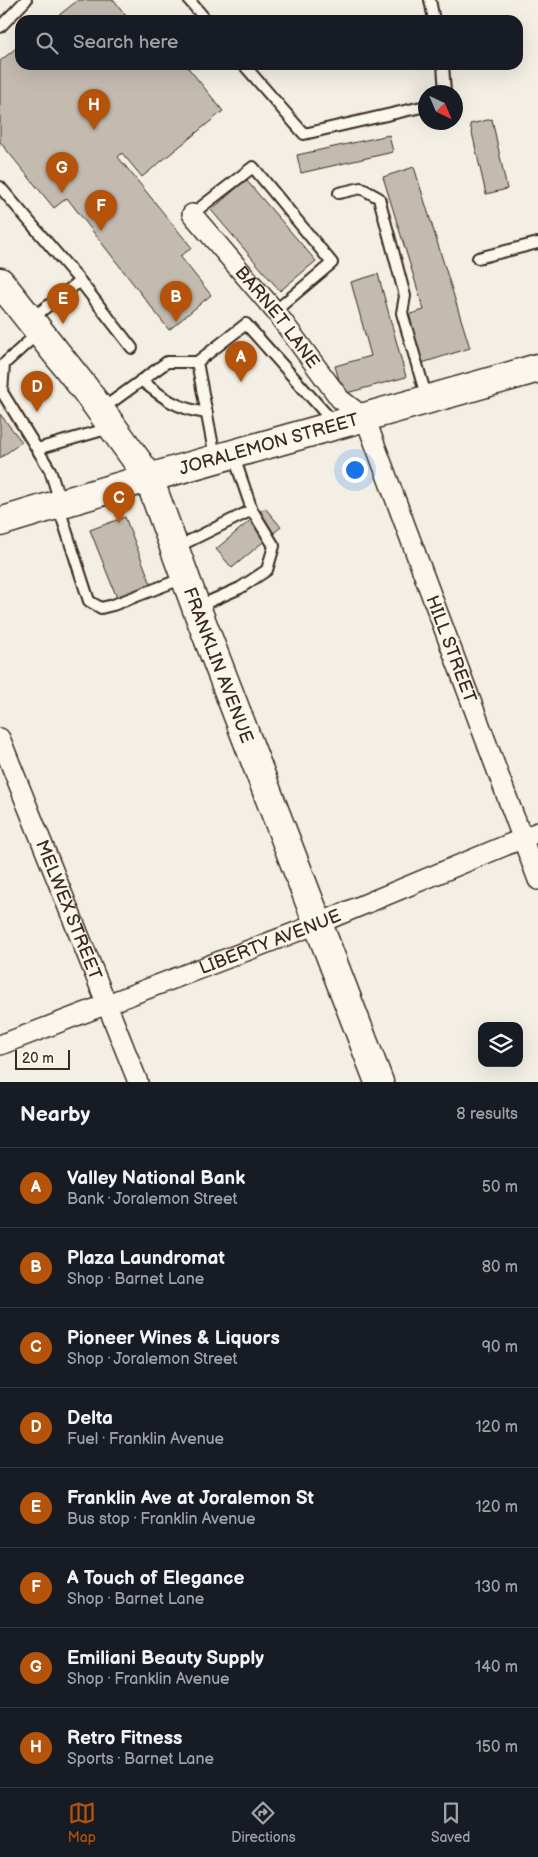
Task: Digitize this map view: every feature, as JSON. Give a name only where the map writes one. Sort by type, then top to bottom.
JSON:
[{"type":"main road","name":"FRANKLIN AVENUE","points":[[0,282],[107,418],[148,476],[196,607],[379,1082]]},
{"type":"main road","name":"JORALEMON STREET","points":[[0,522],[148,476],[337,426],[538,368]]},
{"type":"street","name":"BARNET LANE","points":[[192,214],[275,312],[340,399],[365,418]]},
{"type":"street","name":"HILL STREET","points":[[365,418],[530,836],[538,880]]},
{"type":"street","name":"MELWEX STREET","points":[[0,738],[138,1082]]},
{"type":"street","name":"LIBERTY AVENUE","points":[[0,1045],[317,924],[530,836]]},
{"type":"lane","points":[[0,27],[26,0]]},
{"type":"lane","points":[[188,0],[202,15]]},
{"type":"lane","points":[[430,0],[433,15]]},
{"type":"lane","points":[[248,70],[304,134],[418,108]]},
{"type":"lane","points":[[444,70],[445,85]]},
{"type":"lane","points":[[192,214],[253,167],[332,264],[275,312]]},
{"type":"lane","points":[[0,187],[80,281],[132,348]]},
{"type":"lane","points":[[339,193],[360,188],[379,198],[405,296],[402,313],[427,400]]},
{"type":"lane","points":[[478,258],[538,243]]},
{"type":"lane","points":[[80,281],[35,326],[4,364],[2,392],[50,470],[88,601],[101,608],[185,578]]},
{"type":"lane","points":[[37,448],[107,418],[140,380],[167,362],[197,362],[246,324],[337,426]]},
{"type":"lane","points":[[196,607],[240,588],[267,570],[274,546],[252,510],[224,456],[207,413],[197,362]]},
{"type":"lane","points":[[140,380],[172,404],[207,413]]},
{"type":"lane","points":[[174,549],[252,510]]},
{"type":"building","points":[[78,0],[114,0],[125,15],[59,15]]},
{"type":"building","points":[[15,49],[15,70],[190,70],[223,111],[142,177],[122,153],[118,157],[192,248],[180,256],[211,295],[169,330],[67,198],[54,208],[0,142],[0,61]]},
{"type":"building","points":[[492,119],[507,189],[486,194],[470,124]]},
{"type":"building","points":[[389,135],[393,152],[301,173],[297,155]]},
{"type":"building","points":[[414,167],[470,348],[422,363],[407,315],[424,310],[383,177]]},
{"type":"building","points":[[246,180],[316,261],[280,291],[211,210]]},
{"type":"building","points":[[378,274],[406,377],[343,394],[335,366],[371,356],[351,282]]},
{"type":"building","points":[[0,414],[22,442],[0,458]]},
{"type":"building","points":[[265,508],[281,527],[232,568],[216,549]]},
{"type":"building","points":[[125,517],[151,584],[117,598],[90,530]]},
{"type":"place","name":"Retro Fitness","points":[[94,130]]},
{"type":"place","name":"Emiliani Beauty Supply","points":[[62,193]]},
{"type":"place","name":"A Touch of Elegance","points":[[101,231]]},
{"type":"place","name":"Plaza Laundromat","points":[[176,322]]},
{"type":"place","name":"Franklin Ave at Joralemon St","points":[[63,324]]},
{"type":"place","name":"Valley National Bank","points":[[241,382]]},
{"type":"place","name":"Delta","points":[[37,412]]},
{"type":"place","name":"Pioneer Wines & Liquors","points":[[119,523]]}]
